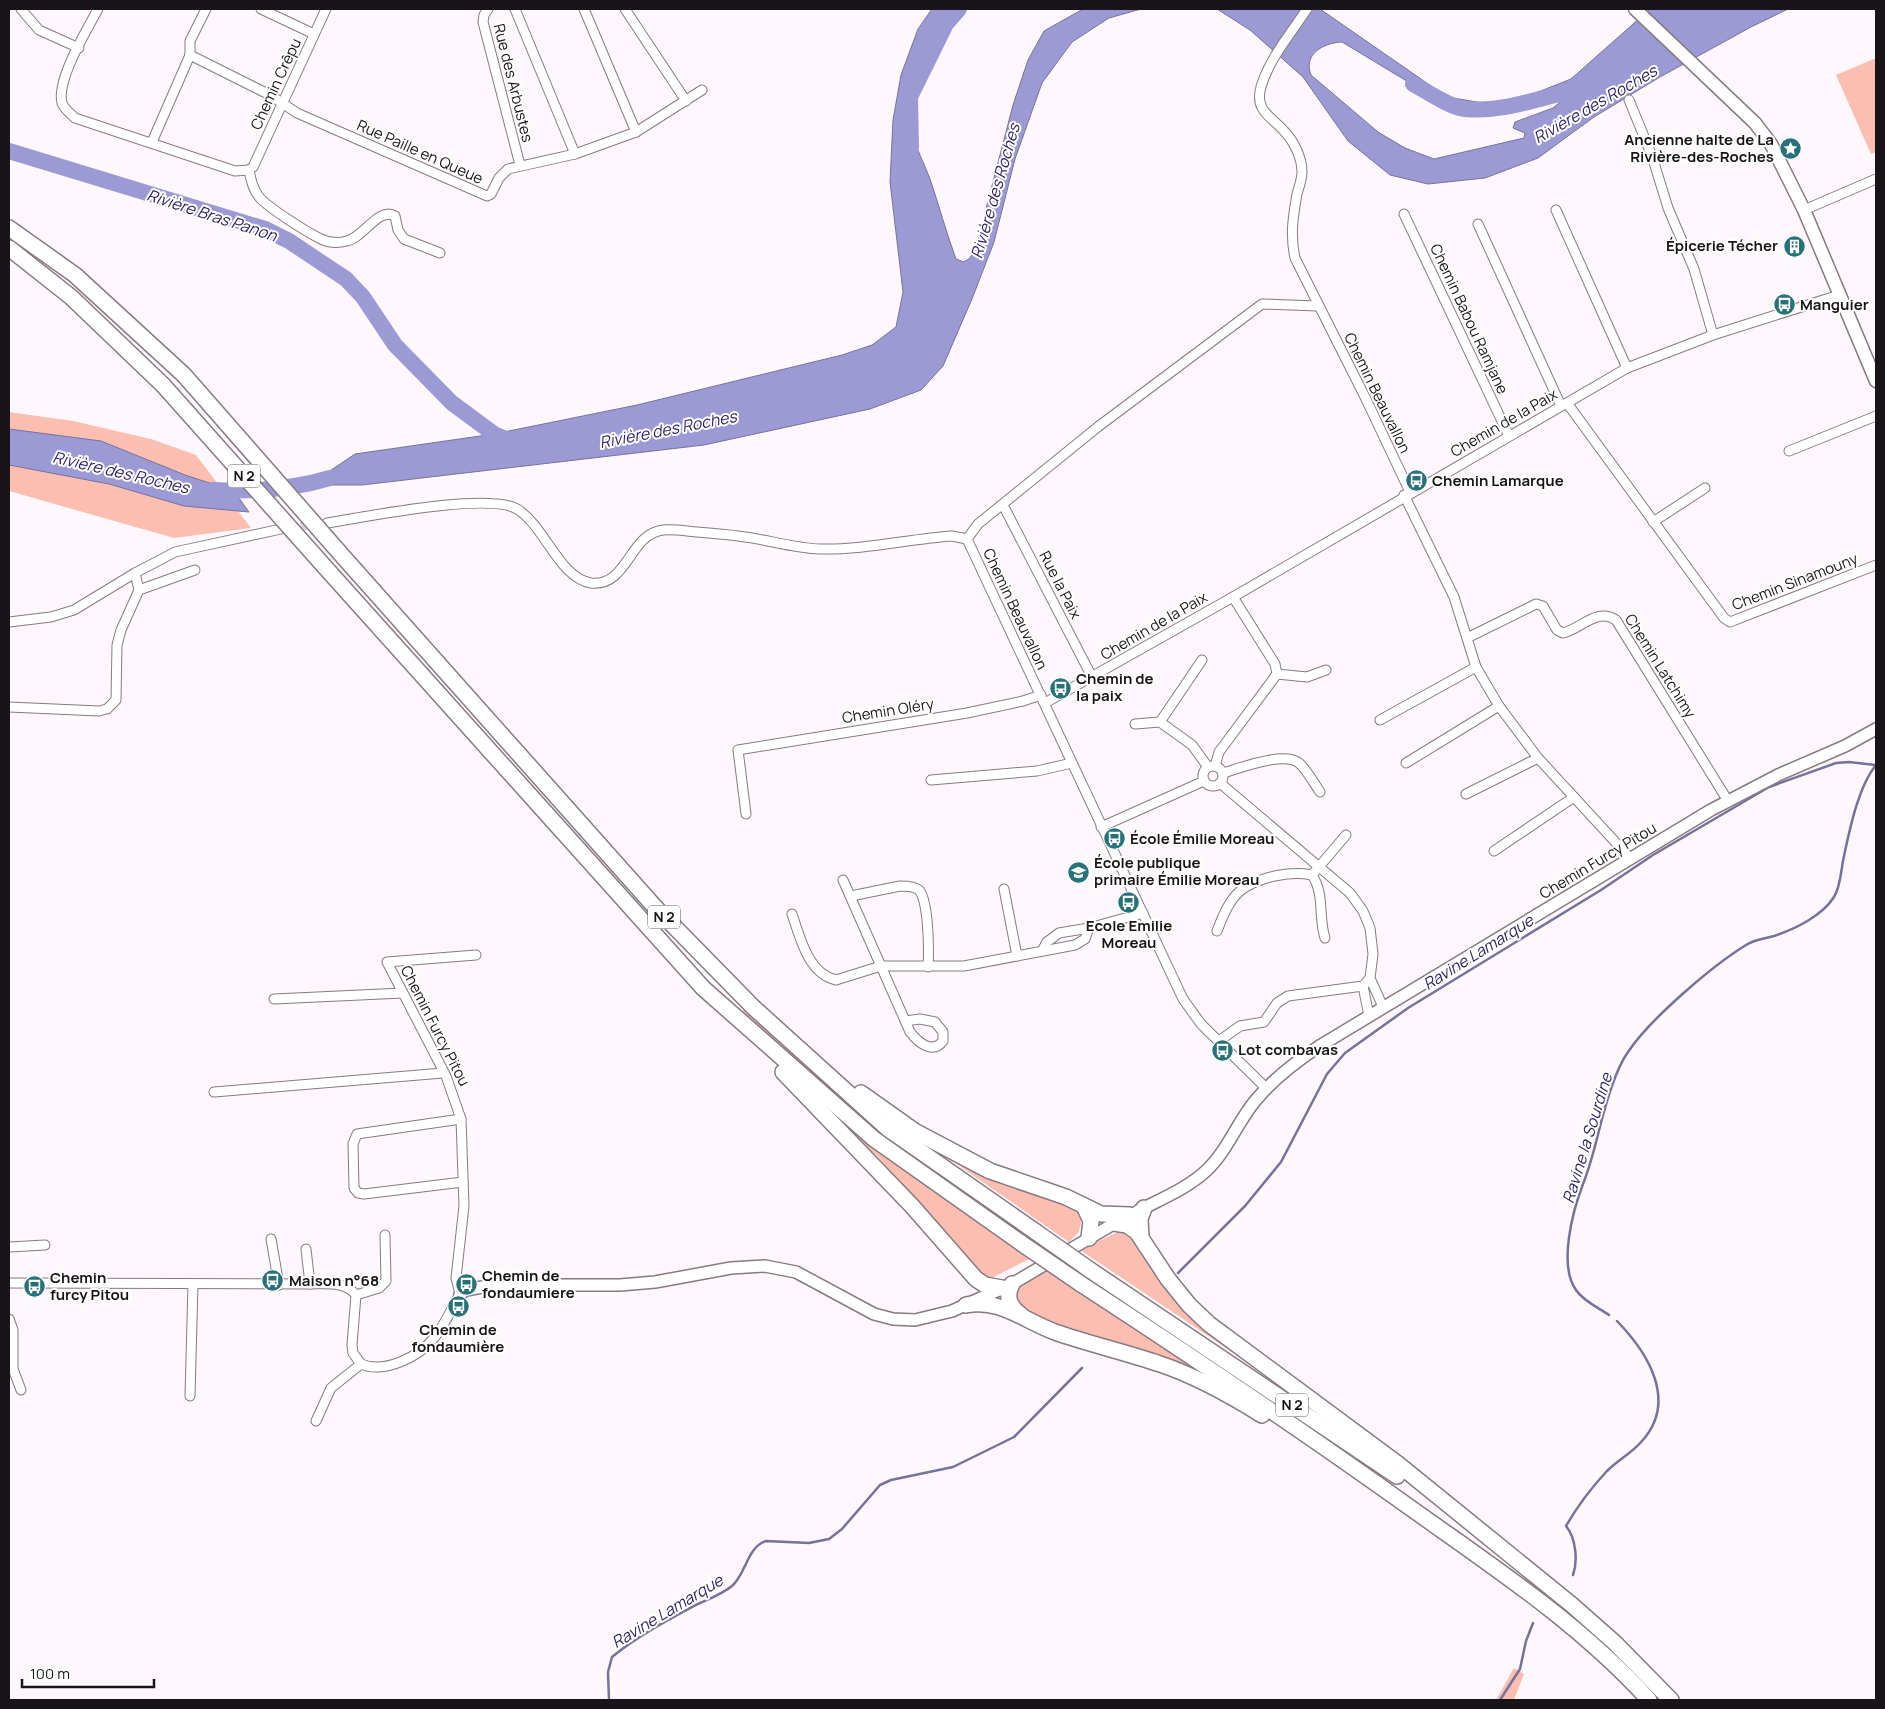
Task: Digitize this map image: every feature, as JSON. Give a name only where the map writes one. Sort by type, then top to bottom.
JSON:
[{"type":"highway","name":"N 2","points":[[9,228],[75,275],[184,375],[654,906],[754,1008],[887,1128],[1090,1270],[1319,1422],[1492,1543],[1590,1621],[1671,1700]]},
{"type":"highway","name":"N 2","points":[[9,248],[72,297],[163,385],[703,988],[874,1139],[1081,1284],[1314,1438],[1515,1581],[1590,1641],[1649,1700]]},
{"type":"highway","points":[[703,988],[912,1206],[981,1283],[1007,1286],[1011,1306],[1030,1322]]},
{"type":"highway","points":[[754,1008],[878,1106],[916,1132],[990,1171],[1066,1197],[1111,1216],[1130,1214]]},
{"type":"highway","points":[[1084,1206],[1091,1221],[1089,1238]]},
{"type":"highway","points":[[1142,1237],[1140,1219],[1144,1208]]},
{"type":"highway","points":[[1114,1223],[1127,1225],[1142,1237],[1168,1279],[1189,1305],[1209,1324],[1398,1464],[1492,1543]]},
{"type":"highway","points":[[969,1271],[974,1288],[966,1305],[991,1303],[1055,1332],[1160,1364],[1233,1397],[1413,1510]]},
{"type":"main road","points":[[1634,9],[1755,123],[1771,144],[1804,210],[1876,381]]},
{"type":"street","points":[[21,9],[39,30],[79,48]]},
{"type":"street","points":[[98,9],[63,83],[62,103],[75,118],[235,171],[249,170],[252,184],[262,200],[321,239],[337,242],[354,239],[382,215],[389,214],[395,216],[398,230],[404,239],[440,253]]},
{"type":"street","points":[[152,142],[190,55],[190,41],[206,9]]},
{"type":"street","points":[[261,9],[314,34]]},
{"type":"street","name":"Chemin Crêpu","points":[[249,170],[253,167],[326,9]]},
{"type":"street","name":"Rue des Arbustes","points":[[488,9],[484,15],[483,22],[520,165]]},
{"type":"street","name":"Rue des Arbustes","points":[[515,9],[574,154]]},
{"type":"street","points":[[584,9],[636,132]]},
{"type":"street","points":[[625,9],[686,101]]},
{"type":"street","name":"Chemin Beauvallon","points":[[1307,9],[1275,58],[1260,88],[1260,99],[1268,118],[1284,131],[1300,157],[1302,172],[1292,222],[1292,242],[1295,258],[1365,397],[1407,494]]},
{"type":"street","points":[[190,55],[282,103]]},
{"type":"street","name":"Rue Paille en Queue","points":[[282,103],[297,113],[482,195],[491,194],[503,172],[520,165],[574,154],[636,132],[702,90]]},
{"type":"street","points":[[1629,100],[1652,156],[1668,208],[1694,270],[1713,335]]},
{"type":"street","points":[[1804,210],[1876,179]]},
{"type":"street","points":[[1556,210],[1627,368]]},
{"type":"street","name":"Chemin Babou Ramjane","points":[[1404,214],[1509,436]]},
{"type":"street","name":"Chemin Sinamouny","points":[[1478,224],[1564,404],[1724,618],[1730,622],[1876,565]]},
{"type":"street","name":"Chemin de la Paix","points":[[1043,699],[1092,677],[1627,368],[1713,335],[1839,295]]},
{"type":"street","name":"Chemin Beauvallon","points":[[1267,1088],[1201,1024],[1183,999],[967,539],[978,524],[1099,426],[1262,304],[1318,306]]},
{"type":"street","points":[[1789,451],[1876,416]]},
{"type":"street","points":[[1654,522],[1705,488]]},
{"type":"street","points":[[1407,494],[1454,597],[1476,667],[1499,706],[1538,758],[1631,858]]},
{"type":"street","points":[[327,523],[469,502],[501,503],[516,508],[527,517],[565,567],[574,575],[591,583],[599,583],[616,576],[640,542],[649,534],[663,530],[738,536],[819,548],[853,548],[952,536],[967,539]]},
{"type":"street","name":"Rue la Paix","points":[[1003,505],[1092,677]]},
{"type":"street","points":[[9,622],[52,617],[74,610],[135,573],[175,552],[281,529]]},
{"type":"street","points":[[139,590],[195,570]]},
{"type":"street","points":[[9,707],[99,711],[113,705],[116,700],[117,645],[121,630],[139,590],[135,573]]},
{"type":"street","points":[[1204,781],[1204,771],[1211,766],[1219,752],[1277,674],[1275,664],[1232,597]]},
{"type":"street","name":"Chemin Latchimy","points":[[1467,638],[1536,604],[1543,606],[1557,630],[1563,633],[1597,616],[1612,616],[1728,801]]},
{"type":"street","points":[[1160,722],[1202,660]]},
{"type":"street","points":[[1380,720],[1476,667]]},
{"type":"street","points":[[1277,674],[1307,677],[1326,670]]},
{"type":"street","name":"Chemin Oléry","points":[[746,814],[738,750],[1043,699]]},
{"type":"street","points":[[1406,763],[1499,706]]},
{"type":"street","points":[[1136,724],[1160,722],[1192,745],[1211,766],[1223,772],[1278,759],[1289,759],[1299,764],[1320,792]]},
{"type":"street","name":"Chemin Furcy Pitou","points":[[476,955],[387,962],[444,1073],[461,1119],[464,1206],[456,1278],[460,1294],[466,1290],[492,1285],[620,1285],[655,1282],[731,1268],[765,1266],[796,1272],[874,1314],[893,1319],[926,1318],[966,1305],[1007,1286],[1130,1214],[1187,1185],[1206,1171],[1218,1157],[1255,1101],[1288,1067],[1383,1007],[1728,801],[1876,729]]},
{"type":"street","points":[[1466,794],[1538,758]]},
{"type":"street","points":[[931,780],[1037,771],[1072,763]]},
{"type":"street","points":[[1204,781],[1209,785],[1215,786],[1220,783],[1223,772]]},
{"type":"street","points":[[1101,826],[1204,781]]},
{"type":"street","points":[[1220,783],[1350,893],[1363,911],[1370,928],[1372,941],[1370,978],[1383,1007]]},
{"type":"street","points":[[1494,851],[1574,797]]},
{"type":"street","points":[[1312,875],[1346,835]]},
{"type":"street","points":[[1217,931],[1227,907],[1243,888],[1275,876],[1301,872],[1312,875],[1319,884],[1322,929],[1325,938]]},
{"type":"street","points":[[843,880],[905,1021]]},
{"type":"street","points":[[851,896],[900,886],[914,887],[918,890],[922,897],[928,930],[928,967]]},
{"type":"street","points":[[1004,889],[1017,956]]},
{"type":"street","points":[[1042,951],[1047,942],[1059,933],[1089,928],[1143,913]]},
{"type":"street","points":[[792,914],[805,952],[829,978],[843,979],[865,969],[881,966],[964,966],[1042,951],[1080,943],[1089,928]]},
{"type":"street","points":[[1218,1041],[1240,1026],[1264,1022],[1270,1017],[1277,1003],[1288,996],[1363,986],[1370,978]]},
{"type":"street","points":[[1363,986],[1369,1016]]},
{"type":"street","points":[[274,999],[403,994]]},
{"type":"street","points":[[214,1092],[444,1073]]},
{"type":"street","points":[[461,1119],[357,1134],[353,1144],[354,1188],[358,1193],[364,1194],[464,1182]]},
{"type":"street","points":[[356,1295],[379,1288],[386,1281],[384,1235]]},
{"type":"street","points":[[271,1239],[279,1285]]},
{"type":"street","points":[[9,1247],[45,1245]]},
{"type":"street","points":[[306,1249],[310,1284]]},
{"type":"street","points":[[9,1272],[10,1283],[310,1284],[345,1286],[352,1289],[356,1295],[353,1353],[361,1364],[374,1368],[387,1367],[420,1350],[432,1340],[443,1326],[460,1294]]},
{"type":"street","points":[[190,1396],[193,1284]]},
{"type":"street","points":[[9,1319],[13,1330],[13,1369],[21,1390]]},
{"type":"street","points":[[316,1421],[331,1388],[361,1364]]},
{"type":"shaded area","points":[[1876,58],[1876,152],[1871,154],[1836,75]]},
{"type":"shaded area","points":[[9,412],[73,421],[151,439],[196,455],[251,528],[174,538],[9,491]]},
{"type":"shaded area","points":[[744,1010],[866,1118],[1052,1248],[1047,1253],[864,1122],[739,1013]]},
{"type":"shaded area","points":[[854,1130],[1031,1258],[990,1279],[981,1276],[878,1157],[851,1133]]},
{"type":"shaded area","points":[[935,1149],[1077,1208],[1082,1216],[1079,1232],[1069,1242]]},
{"type":"shaded area","points":[[1122,1230],[1129,1232],[1176,1300],[1280,1384],[1080,1250]]},
{"type":"shaded area","points":[[1067,1258],[1361,1458],[1359,1462],[1063,1262]]},
{"type":"shaded area","points":[[1046,1268],[1194,1368],[1192,1371],[1132,1349],[1132,1347],[1049,1321],[1018,1308],[1013,1300],[1021,1285]]},
{"type":"shaded area","points":[[1514,1668],[1524,1674],[1514,1700],[1496,1700]]},
{"type":"water","points":[[932,9],[966,9],[933,50],[924,65],[916,81],[909,115],[912,133],[930,179],[956,259],[964,262],[970,258],[976,247],[1013,105],[1028,60],[1044,31],[1083,9],[1141,9],[1109,18],[1072,42],[1042,83],[1015,159],[994,242],[972,299],[943,366],[921,390],[870,409],[704,445],[362,485],[309,485],[355,454],[494,434],[637,405],[842,355],[872,345],[896,327],[903,292],[890,182],[893,120],[901,75],[918,29]]},
{"type":"water","points":[[1217,9],[1320,9],[1447,97],[1483,103],[1523,98],[1571,79],[1650,9],[1788,9],[1660,77],[1594,117],[1538,158],[1485,178],[1428,184],[1390,175],[1348,141],[1303,77],[1250,30]],"holes":[[[1342,42],[1420,89],[1463,109],[1496,110],[1516,106],[1560,91],[1566,97],[1553,108],[1515,122],[1513,128],[1525,133],[1524,138],[1434,159],[1405,148],[1378,132],[1311,75],[1310,61],[1316,51],[1322,47]]]},
{"type":"water","points":[[9,429],[101,441],[185,475],[234,491],[249,512],[184,506],[109,484],[9,465]]},
{"type":"waterway","points":[[911,147],[910,97],[946,24],[959,9]]},
{"type":"waterway","points":[[1413,84],[1453,106],[1481,110],[1526,103],[1585,88]]},
{"type":"waterway","name":"Rivière Bras Panon","points":[[9,151],[265,229],[289,241],[346,279],[363,297],[395,345],[452,403],[494,434],[513,442]]},
{"type":"waterway","name":"Rivière des Roches","points":[[213,490],[243,491],[272,489],[302,485],[330,478]]},
{"type":"waterway","name":"Ravine Lamarque","points":[[1178,1273],[1245,1206],[1281,1162],[1327,1074],[1345,1053],[1408,1008],[1601,890],[1653,855],[1769,787],[1836,763],[1849,762],[1875,765]]},
{"type":"waterway","name":"Ravine la Sourdine","points":[[1609,1315],[1587,1301],[1576,1290],[1568,1267],[1568,1252],[1575,1208],[1591,1160],[1608,1098],[1621,1064],[1628,1052],[1651,1024],[1682,994],[1716,966],[1749,943],[1799,926],[1829,904],[1838,889],[1848,837],[1859,797],[1876,765]]},
{"type":"waterway","name":"Ravine la Sourdine","points":[[1573,1575],[1575,1569],[1575,1550],[1572,1537],[1566,1526],[1601,1477],[1642,1441],[1653,1426],[1658,1410],[1655,1378],[1648,1362],[1617,1321]]},
{"type":"waterway","name":"Ravine Lamarque","points":[[609,1700],[608,1672],[612,1657],[651,1630],[732,1586],[760,1544],[766,1541],[809,1543],[829,1539],[842,1529],[880,1485],[891,1480],[953,1467],[1014,1437],[1082,1368]]},
{"type":"waterway","name":"Ravine la Sourdine","points":[[1500,1700],[1520,1669],[1526,1641],[1533,1623]]},
{"type":"tunnel","points":[[287,528],[317,524]]},
{"type":"place","name":"Ancienne halte de La Rivière-des-Roches","points":[[1790,149]]},
{"type":"place","name":"Épicerie Técher","points":[[1794,246]]},
{"type":"place","name":"Manguier","points":[[1784,305]]},
{"type":"place","name":"Chemin Lamarque","points":[[1416,481]]},
{"type":"place","name":"Chemin de la paix","points":[[1060,688]]},
{"type":"place","name":"École Émilie Moreau","points":[[1114,839]]},
{"type":"place","name":"École publique primaire Émilie Moreau","points":[[1078,872]]},
{"type":"place","name":"Ecole Emilie Moreau","points":[[1129,903]]},
{"type":"place","name":"Lot combavas","points":[[1222,1050]]},
{"type":"place","name":"Maison n°68","points":[[273,1281]]},
{"type":"place","name":"Chemin de fondaumiere","points":[[466,1285]]},
{"type":"place","name":"Chemin furcy Pitou","points":[[34,1287]]},
{"type":"place","name":"Chemin de fondaumière","points":[[458,1307]]}]
